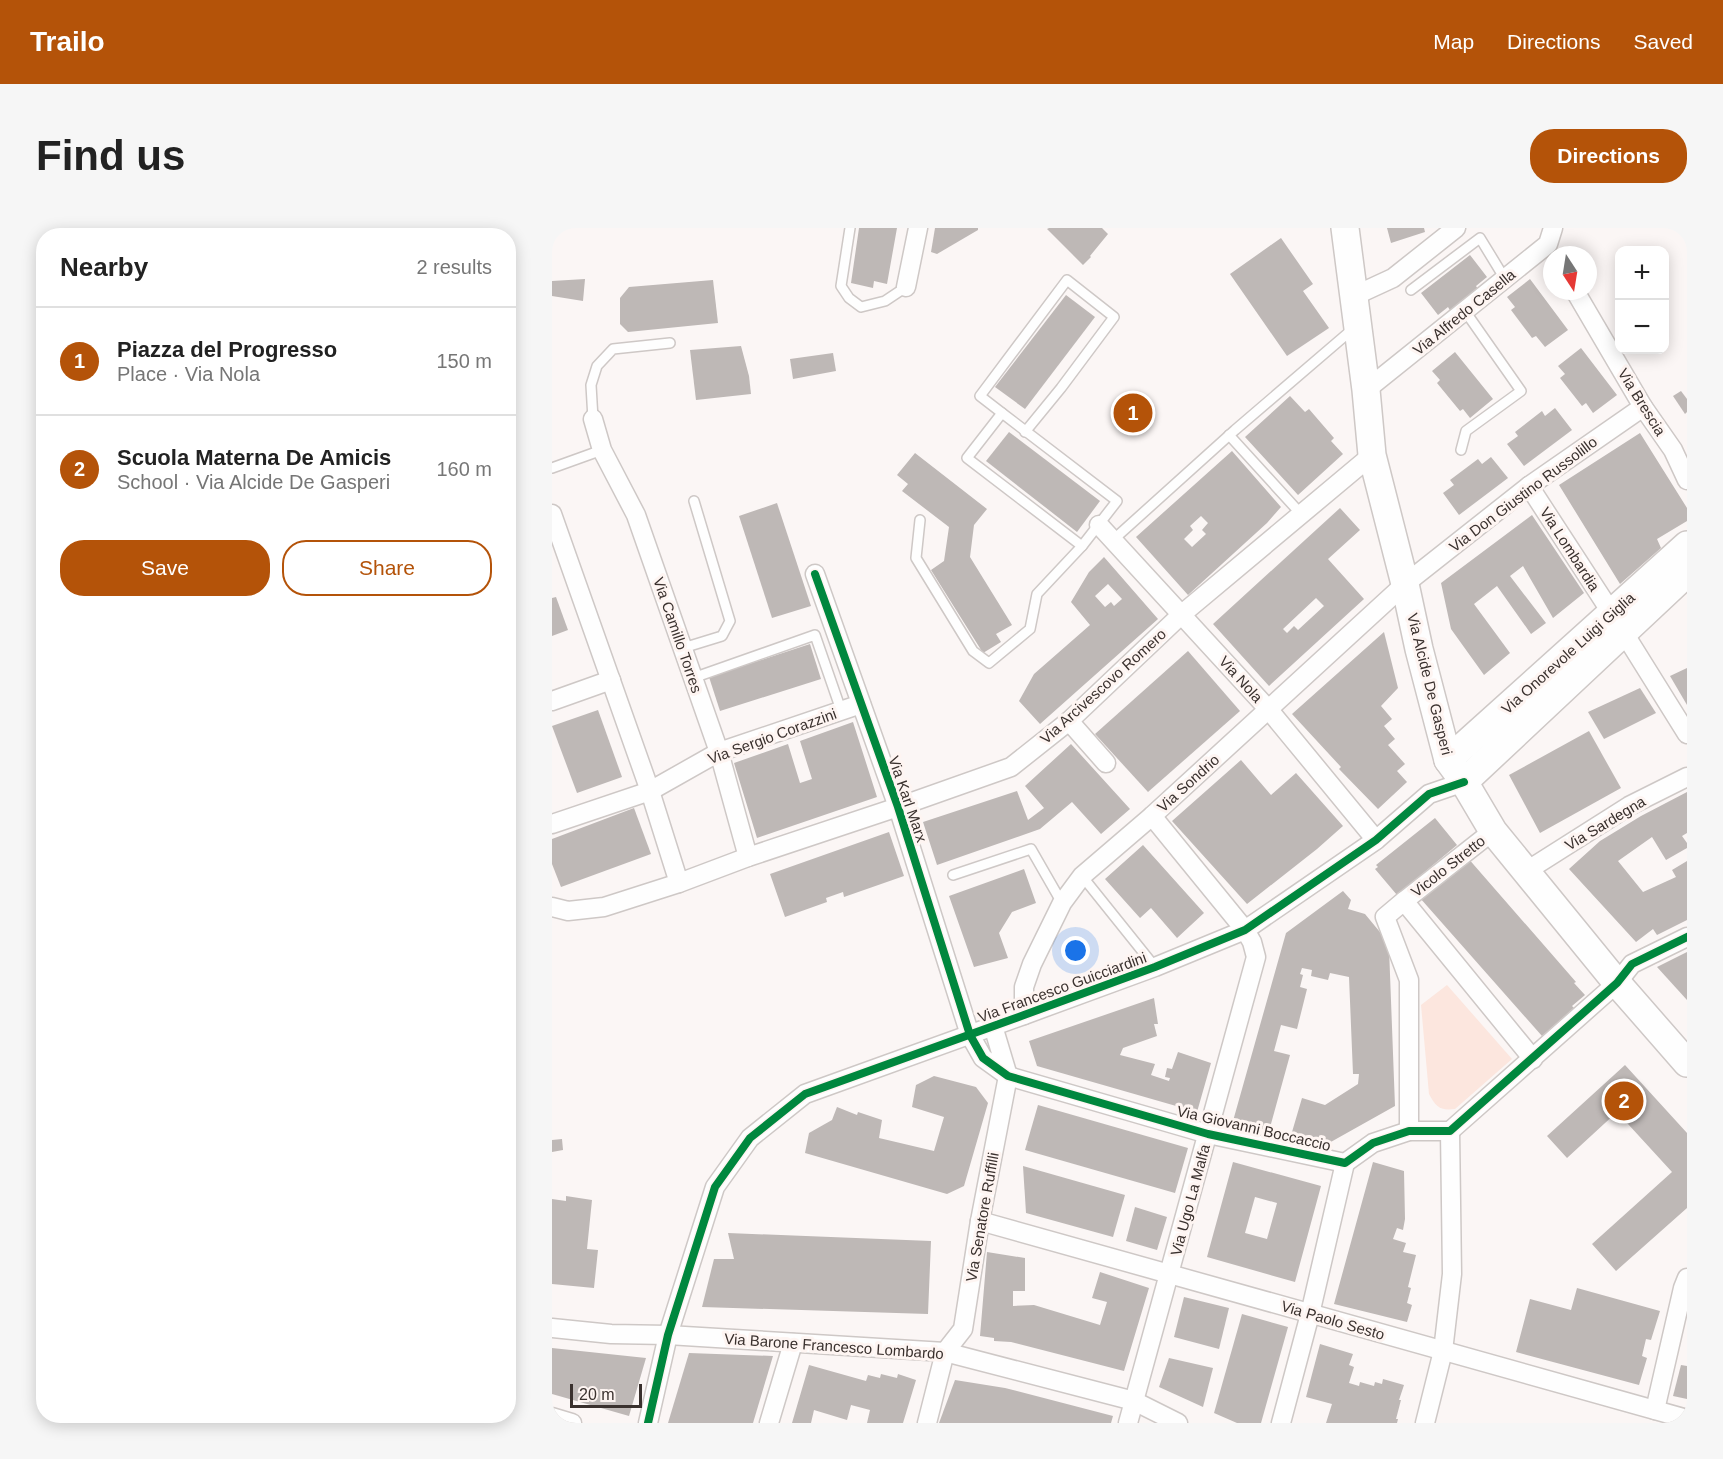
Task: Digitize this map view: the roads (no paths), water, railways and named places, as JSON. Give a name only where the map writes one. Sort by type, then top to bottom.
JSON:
[{"type":"main road","name":"Via Alcide De Gasperi","points":[[1345,228],[1372,455],[1448,760],[1464,782],[1492,831],[1617,983],[1687,1063]]},
{"type":"main road","name":"Via Onorevole Luigi Giglia","points":[[1464,782],[1618,623],[1687,545]]},
{"type":"main road","name":"Via Onorevole Luigi Giglia","points":[[1448,760],[1618,623],[1687,573]]},
{"type":"street","points":[[906,287],[918,228]]},
{"type":"street","points":[[1354,296],[1393,278],[1456,228]]},
{"type":"street","name":"Via Alfredo Casella","points":[[1366,390],[1552,242]]},
{"type":"street","name":"Via Brescia","points":[[1580,300],[1642,407],[1680,453],[1687,480]]},
{"type":"street","name":"Via Don Giustino Russolillo","points":[[1405,584],[1529,486],[1642,407]]},
{"type":"street","name":"Via Camillo Torres","points":[[594,419],[602,450],[636,515],[683,648],[719,752],[748,857]]},
{"type":"street","name":"Via Arcivescovo Romero","points":[[552,907],[568,912],[604,907],[1011,767],[1069,721],[1182,614],[1372,455]]},
{"type":"street","name":"Via Lombardia","points":[[1529,486],[1687,734]]},
{"type":"street","points":[[552,514],[650,791],[679,883]]},
{"type":"street","name":"Via Nola","points":[[1099,525],[1269,710],[1376,840]]},
{"type":"street","name":"Via Karl Marx","points":[[815,574],[898,807],[970,1035],[983,1058],[1008,1076]]},
{"type":"street","name":"Via Sondrio","points":[[1024,1016],[1024,987],[1032,963],[1062,903],[1082,876],[1152,816],[1405,584]]},
{"type":"street","points":[[552,701],[610,680]]},
{"type":"street","name":"Via Sergio Corazzini","points":[[552,824],[650,791],[719,752],[861,704]]},
{"type":"street","points":[[1069,721],[1106,763]]},
{"type":"street","points":[[1429,794],[1448,760]]},
{"type":"street","name":"Via Sardegna","points":[[1526,872],[1629,806],[1687,777]]},
{"type":"street","points":[[1429,794],[1464,782]]},
{"type":"street","name":"Via Francesco Guicciardini","points":[[648,1423],[668,1335],[715,1187],[750,1138],[805,1094],[1024,1016],[1155,967],[1245,930],[1376,840],[1429,794]]},
{"type":"street","name":"Via Ugo La Malfa","points":[[1128,1423],[1256,957],[1252,942],[1245,930],[1152,816]]},
{"type":"street","name":"Vicolo Stretto","points":[[1409,1131],[1409,980],[1386,917],[1492,831]]},
{"type":"street","points":[[1404,901],[1533,1059]]},
{"type":"street","points":[[1425,1423],[1443,1350],[1452,1274],[1450,1131],[1617,983],[1632,964],[1687,937]]},
{"type":"street","points":[[993,1026],[1008,1076]]},
{"type":"street","name":"Via Giovanni Boccaccio","points":[[1008,1076],[1208,1134],[1345,1163],[1373,1143],[1409,1131],[1450,1131]]},
{"type":"street","name":"Via Senatore Ruffilli","points":[[945,1352],[963,1329],[980,1221],[1008,1076]]},
{"type":"street","points":[[1281,1423],[1310,1314],[1345,1163]]},
{"type":"street","name":"Via Paolo Sesto","points":[[980,1221],[1687,1419]]},
{"type":"street","points":[[1655,1410],[1687,1278]]},
{"type":"street","name":"Via Barone Francesco Lombardo","points":[[552,1328],[611,1334],[668,1335],[945,1352],[1134,1401],[1178,1423]]},
{"type":"street","points":[[769,1423],[794,1343]]},
{"type":"street","points":[[927,1423],[945,1352]]},
{"type":"street","points":[[552,1417],[572,1423]]},
{"type":"lane","points":[[850,228],[841,286],[849,298],[861,307],[885,301],[906,287]]},
{"type":"lane","points":[[1411,290],[1480,238],[1505,279]]},
{"type":"lane","points":[[920,520],[916,558],[973,651],[989,663],[1030,629],[1037,594],[1082,546],[1117,501],[1025,432],[980,396],[1067,280],[1114,317],[1025,432]]},
{"type":"lane","points":[[1461,450],[1466,431],[1521,391],[1465,311]]},
{"type":"lane","points":[[1113,540],[1229,435],[1358,325]]},
{"type":"lane","points":[[594,419],[591,385],[597,366],[613,349],[670,344]]},
{"type":"lane","points":[[1002,413],[967,458],[1082,546]]},
{"type":"lane","points":[[1229,435],[1301,514]]},
{"type":"lane","points":[[552,468],[602,450]]},
{"type":"lane","points":[[683,648],[722,636],[730,621],[694,501]]},
{"type":"lane","points":[[693,678],[815,635],[841,710]]},
{"type":"lane","points":[[952,875],[1031,849],[1062,903]]},
{"type":"lane","points":[[1082,876],[1155,967]]},
{"type":"place","name":"Piazza del Progresso","points":[[1133,413]]},
{"type":"place","name":"Scuola Materna De Amicis","points":[[1624,1101]]}]
